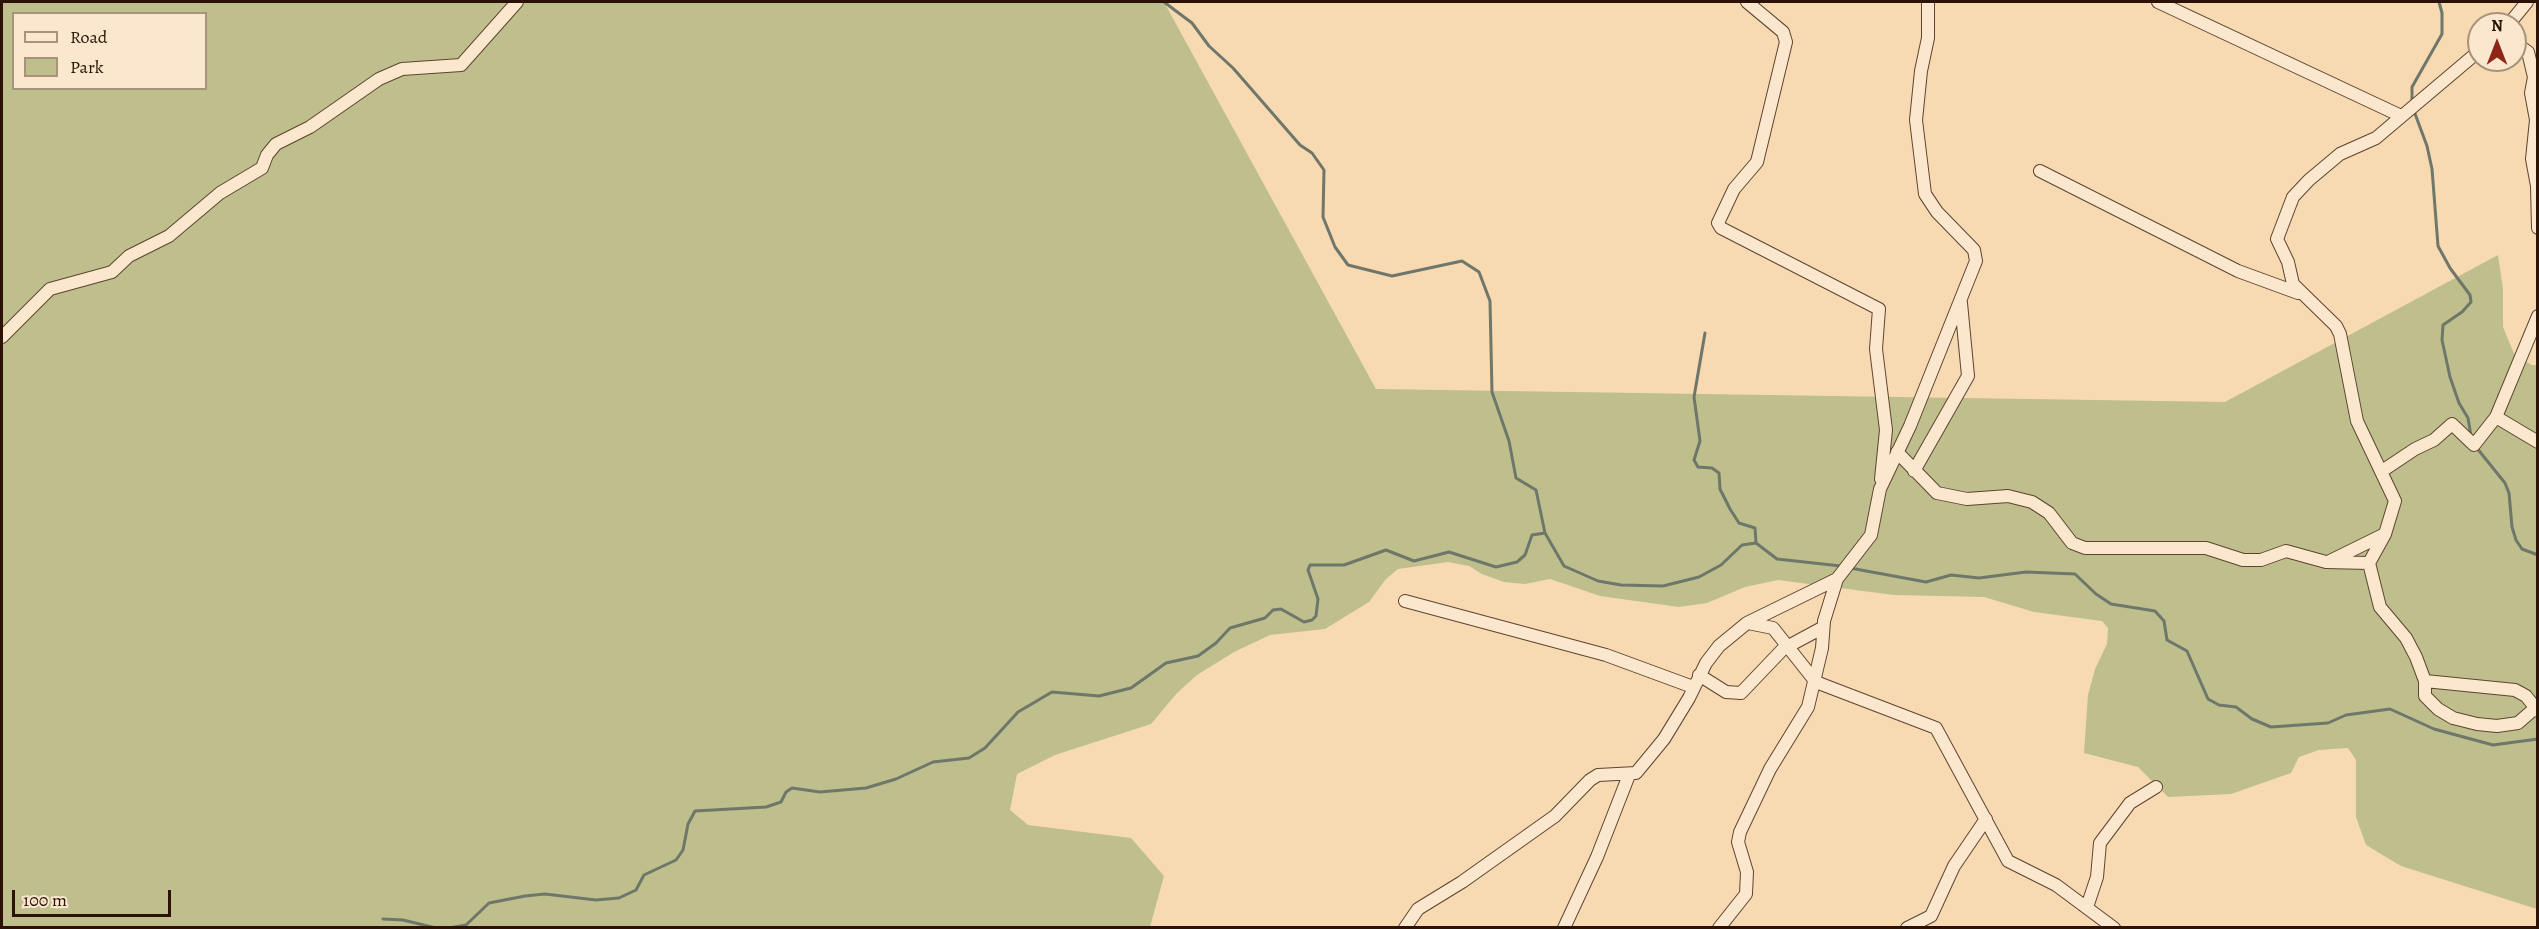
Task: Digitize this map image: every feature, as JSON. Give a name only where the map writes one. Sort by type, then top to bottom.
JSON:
[{"type":"street","points":[[2,337],[50,289],[112,272],[129,256],[169,236],[220,193],[262,168],[267,155],[276,144],[310,127],[379,79],[402,69],[461,64],[517,2]]},
{"type":"street","points":[[1719,927],[1746,894],[1747,872],[1738,842],[1740,832],[1782,747],[1804,717],[1822,648],[1822,628],[1837,579],[1871,535],[1880,489],[1886,430],[1876,349],[1880,309],[1721,228],[1718,223],[1734,189],[1757,162],[1786,42],[1783,32],[1747,2]]},
{"type":"street","points":[[1880,489],[1961,299],[1976,256],[1974,250],[1937,212],[1925,194],[1916,120],[1921,71],[1928,38],[1928,2]]},
{"type":"street","points":[[2158,2],[2399,116]]},
{"type":"street","points":[[2527,51],[2534,77],[2531,93],[2536,133],[2535,219],[2538,228]]},
{"type":"street","points":[[2425,681],[2515,690],[2526,696],[2536,710],[2518,723],[2497,726],[2477,724],[2453,718],[2438,710],[2425,696],[2425,681],[2406,638],[2380,607],[2369,563],[2385,534],[2395,501],[2357,421],[2340,334],[2336,326],[2293,285],[2288,262],[2277,239],[2293,197],[2309,180],[2340,154],[2376,138],[2399,116],[2467,61]]},
{"type":"street","points":[[2040,171],[2238,271],[2302,294]]},
{"type":"street","points":[[1914,471],[1968,376],[1961,299]]},
{"type":"street","points":[[2382,471],[2415,448],[2434,440],[2451,424],[2474,445],[2496,417],[2538,316]]},
{"type":"street","points":[[2496,417],[2538,442]]},
{"type":"street","points":[[1897,452],[1937,493],[1950,497],[2008,496],[2032,502],[2049,513],[2072,543],[2085,548],[2206,548],[2243,560],[2261,560],[2286,551],[2326,562],[2369,563]]},
{"type":"street","points":[[2326,562],[2385,534]]},
{"type":"street","points":[[1405,927],[1418,909],[1462,882],[1555,816],[1590,780],[1598,775],[1636,773],[1646,763],[1685,706],[1699,675],[1719,646],[1747,623],[1837,579]]},
{"type":"street","points":[[1405,601],[1606,655],[1693,687]]},
{"type":"street","points":[[1747,623],[1773,628],[1789,645],[1815,681],[1936,728],[2008,861],[2056,885],[2114,927]]},
{"type":"street","points":[[1699,675],[1726,692],[1741,693],[1789,645],[1822,628]]},
{"type":"street","points":[[1564,927],[1597,857],[1629,774]]},
{"type":"street","points":[[2087,907],[2097,877],[2100,843],[2130,803],[2156,787]]},
{"type":"street","points":[[1907,927],[1931,922],[1954,866],[1986,819]]},
{"type":"green space","points":[[2,2],[1164,2],[1376,389],[2225,402],[2498,255],[2503,289],[2503,327],[2515,356],[2532,365],[2537,365],[2537,909],[2401,866],[2366,845],[2356,817],[2356,760],[2348,748],[2319,750],[2299,757],[2291,773],[2231,794],[2168,797],[2138,767],[2084,753],[2088,695],[2095,669],[2107,644],[2108,628],[2102,621],[2034,612],[1984,597],[1894,595],[1778,580],[1745,587],[1707,603],[1679,607],[1600,596],[1550,579],[1525,584],[1504,582],[1482,574],[1469,566],[1448,562],[1398,569],[1386,579],[1369,602],[1325,629],[1270,635],[1234,652],[1197,675],[1177,693],[1151,724],[1055,755],[1017,774],[1010,810],[1028,825],[1131,838],[1164,876],[1150,927],[2,928]]},
{"type":"waterway","points":[[1164,2],[1192,23],[1209,46],[1233,68],[1300,145],[1312,153],[1324,170],[1323,217],[1335,247],[1348,265],[1392,276],[1462,261],[1479,272],[1490,301],[1492,392],[1509,441],[1516,478],[1536,490],[1545,533],[1564,566],[1598,581],[1621,585],[1663,586],[1699,577],[1721,565],[1742,545],[1756,543],[1777,559],[1841,566]]},
{"type":"waterway","points":[[2412,102],[2412,87],[2442,34],[2442,13],[2439,2]]},
{"type":"waterway","points":[[2414,111],[2427,146],[2432,169],[2438,246],[2450,268],[2470,295],[2471,302],[2462,312],[2443,325],[2442,340],[2450,377],[2459,403],[2468,418],[2471,436]]},
{"type":"waterway","points":[[1705,333],[1694,397],[1700,441],[1694,460],[1698,467],[1712,468],[1719,473],[1720,489],[1730,509],[1739,523],[1755,528],[1756,543]]},
{"type":"waterway","points":[[2476,447],[2505,483],[2509,493],[2512,527],[2516,540],[2522,549],[2538,555]]},
{"type":"waterway","points":[[449,928],[466,925],[489,903],[525,896],[545,894],[596,900],[619,898],[636,890],[644,875],[676,860],[683,850],[688,824],[695,811],[766,807],[781,802],[786,792],[792,788],[820,792],[866,788],[896,779],[933,762],[969,758],[985,748],[1018,712],[1052,692],[1099,696],[1131,688],[1166,663],[1198,656],[1216,643],[1230,628],[1265,618],[1273,610],[1281,609],[1304,622],[1312,620],[1316,616],[1318,599],[1308,570],[1310,565],[1344,565],[1386,550],[1414,561],[1449,552],[1496,567],[1517,562],[1525,555],[1532,535],[1545,533]]},
{"type":"waterway","points":[[1850,568],[1926,582],[1951,575],[1979,578],[2026,572],[2075,574],[2096,594],[2111,604],[2155,611],[2164,621],[2167,640],[2187,651],[2208,699],[2219,705],[2236,707],[2252,719],[2271,727],[2328,723],[2346,715],[2390,709],[2434,729],[2493,745],[2538,739]]},
{"type":"waterway","points":[[383,919],[403,920],[436,928]]}]
